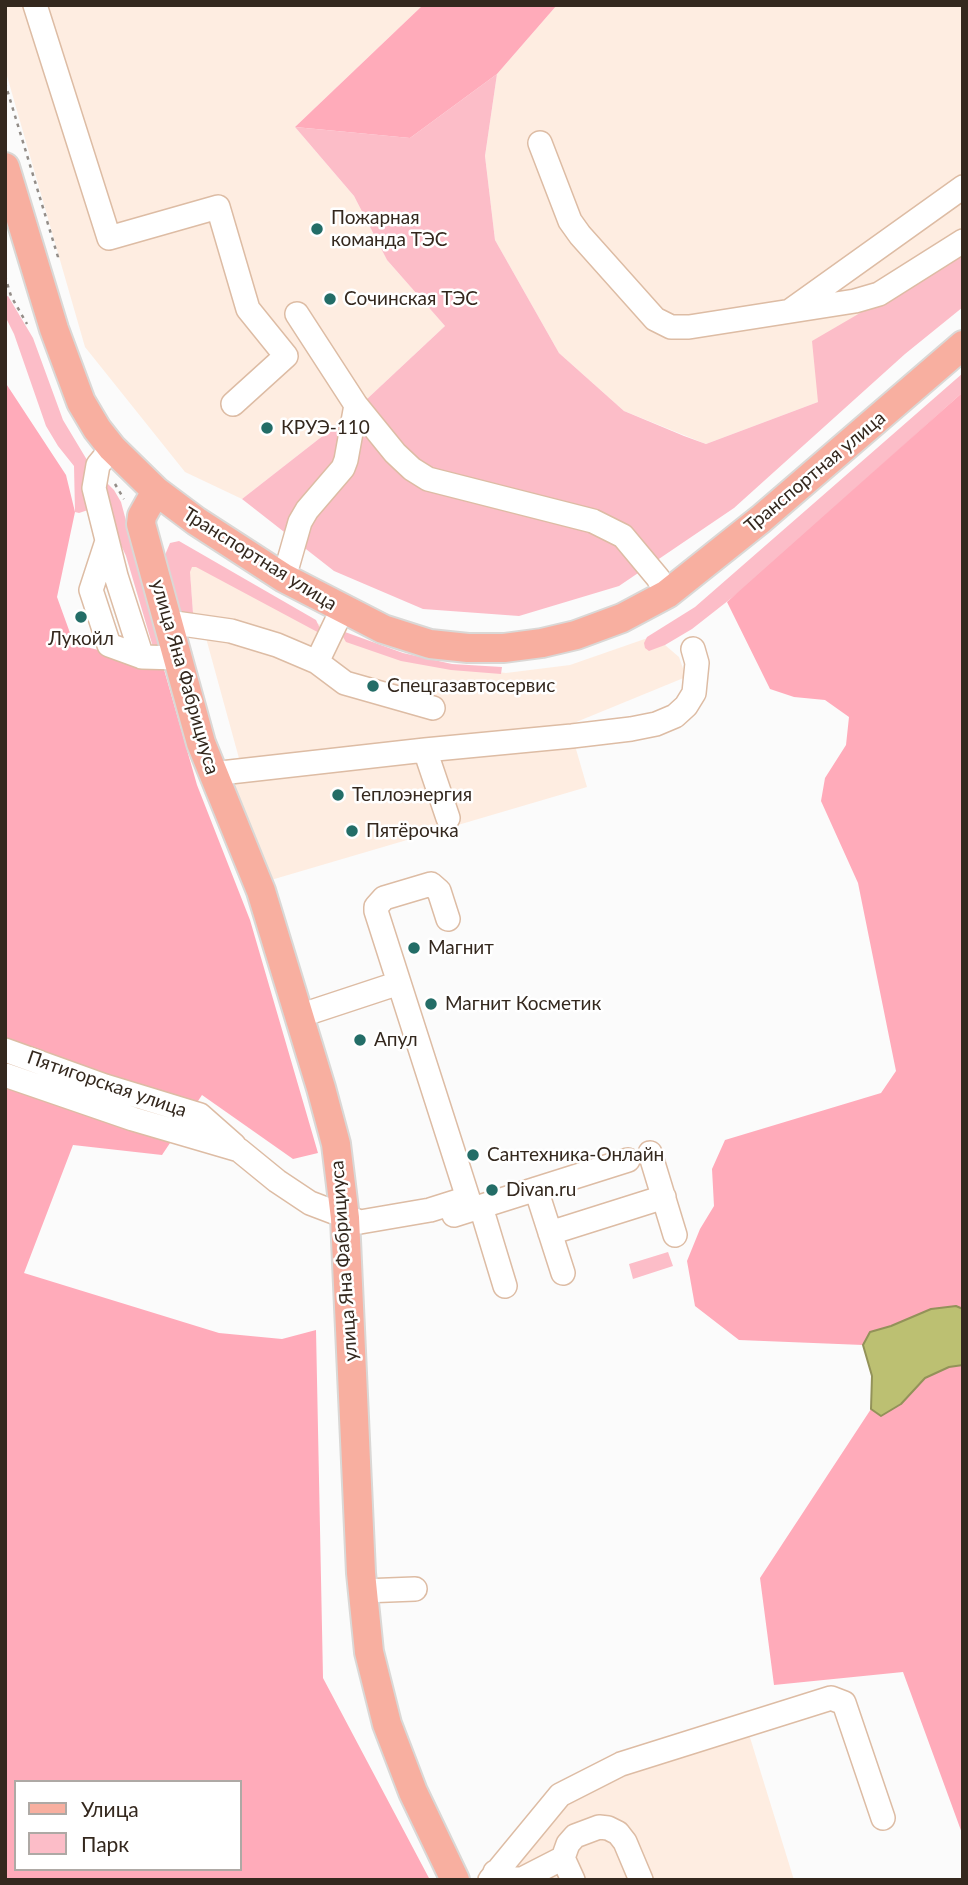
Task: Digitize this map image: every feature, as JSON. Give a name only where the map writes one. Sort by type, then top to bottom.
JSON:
[{"type":"main road","name":"Транспортная улица","points":[[5,167],[54,329],[81,402],[112,448],[156,491],[196,521],[284,578],[383,629],[430,644],[504,648],[542,643],[576,635],[622,618],[667,594],[761,519],[963,345]]},
{"type":"main road","name":"улица Яна Фабрициуса","points":[[156,491],[142,516],[141,524],[201,743],[261,891],[336,1144],[345,1218],[363,1591],[369,1652],[387,1724],[412,1792],[455,1880]]},
{"type":"street","points":[[35,5],[108,239],[218,207],[248,309],[286,356],[233,404]]},
{"type":"street","points":[[540,143],[570,221],[655,319],[671,327],[689,327],[788,312],[855,301],[879,294],[963,241]]},
{"type":"street","points":[[788,312],[963,187]]},
{"type":"street","points":[[297,314],[356,405],[395,453],[412,469],[429,479],[593,521],[623,537],[658,578],[667,594]]},
{"type":"street","points":[[284,578],[300,522],[343,468],[356,405]]},
{"type":"street","points":[[112,448],[98,465],[94,488],[116,576],[142,657],[179,659]]},
{"type":"street","points":[[317,662],[342,610]]},
{"type":"street","points":[[168,622],[231,631],[277,645],[317,662],[345,683],[432,708]]},
{"type":"street","points":[[212,774],[572,736],[656,724],[675,716],[686,706],[694,693],[697,670],[693,649]]},
{"type":"street","points":[[425,750],[448,818]]},
{"type":"street","points":[[345,1218],[360,1222],[385,1218],[430,1210],[468,1198],[376,911],[379,901],[431,884],[439,891],[448,919]]},
{"type":"street","points":[[299,1016],[399,983]]},
{"type":"street","name":"Пятигорская улица","points":[[5,1050],[105,1086],[200,1115],[277,1181],[310,1203],[345,1218]]},
{"type":"street","name":"Пятигорская улица","points":[[5,1075],[133,1119],[239,1150]]},
{"type":"street","points":[[650,1153],[675,1235]]},
{"type":"street","points":[[385,1218],[434,1222],[628,1160]]},
{"type":"street","points":[[536,1189],[563,1273]]},
{"type":"street","points":[[550,1233],[664,1197]]},
{"type":"street","points":[[481,1207],[505,1286]]},
{"type":"street","points":[[363,1591],[415,1589]]},
{"type":"street","points":[[640,1880],[625,1842],[618,1833],[599,1827],[575,1836],[568,1844],[563,1858],[522,1879],[492,1876],[560,1795],[621,1764],[831,1698],[844,1703],[883,1818]]},
{"type":"street","points":[[563,1858],[573,1880]]},
{"type":"shaded area","name":"Сочинская ТЭС","points":[[5,5],[423,5],[295,127],[354,196],[387,260],[445,326],[352,413],[242,499],[185,472],[85,347],[5,69]]},
{"type":"shaded area","points":[[423,5],[557,5],[497,74],[410,138],[295,127]]},
{"type":"shaded area","points":[[557,5],[963,5],[963,253],[818,402],[706,444],[624,411],[559,353],[495,240],[485,156],[497,74]]},
{"type":"shaded area","points":[[5,382],[66,475],[75,512],[57,597],[74,644],[163,666],[197,785],[250,920],[318,1153],[293,1159],[202,1095],[162,1155],[73,1145],[24,1273],[219,1333],[282,1339],[316,1330],[323,1678],[430,1880],[5,1880]]},
{"type":"shaded area","points":[[963,392],[963,1309],[956,1306],[870,1332],[863,1345],[739,1340],[695,1306],[687,1261],[700,1229],[714,1206],[712,1169],[725,1140],[881,1093],[896,1071],[858,883],[821,801],[825,778],[846,745],[849,717],[825,700],[794,697],[770,689],[727,602]]},
{"type":"shaded area","points":[[196,561],[348,639],[423,663],[506,673],[570,665],[662,633],[665,645],[679,657],[686,677],[569,725],[587,787],[271,880],[226,764],[240,762],[206,638],[193,613],[189,563]]},
{"type":"shaded area","points":[[956,1306],[963,1309],[963,1365],[949,1367],[925,1378],[901,1404],[881,1416],[871,1409],[872,1376],[863,1345],[870,1332],[931,1309]]},
{"type":"shaded area","points":[[963,1365],[963,1836],[903,1672],[774,1685],[760,1578],[871,1409],[881,1416],[901,1404],[925,1378],[949,1367]]},
{"type":"shaded area","points":[[748,1731],[794,1880],[501,1880],[561,1806],[599,1779]]},
{"type":"green space","points":[[497,74],[485,156],[495,240],[559,353],[624,411],[684,436],[706,444],[818,402],[812,341],[963,253],[963,307],[905,354],[734,508],[619,586],[519,616],[423,609],[334,571],[242,499],[352,413],[445,326],[387,260],[354,196],[295,127],[410,138]]},
{"type":"green space","points":[[8,296],[33,338],[63,420],[90,465],[88,510],[75,512],[74,466],[46,426],[14,334],[5,316],[5,297]]},
{"type":"green space","points":[[963,373],[963,392],[752,582],[692,629],[665,645],[649,651],[645,648],[647,637],[695,607]]},
{"type":"green space","points":[[103,479],[121,502],[164,662],[158,664],[126,556],[115,532]]},
{"type":"green space","points":[[179,541],[316,620],[323,635],[196,567],[192,567],[190,572],[193,613],[181,613],[165,555],[170,543]]},
{"type":"green space","points":[[345,632],[403,653],[452,664],[502,667],[501,674],[451,670],[401,661],[346,642],[343,637]]},
{"type":"green space","points":[[668,1252],[673,1266],[633,1279],[629,1264]]},
{"type":"place","name":"Пожарная команда ТЭС","points":[[317,229]]},
{"type":"place","name":"Сочинская ТЭС","points":[[330,299]]},
{"type":"place","name":"КРУЭ-110","points":[[267,428]]},
{"type":"place","name":"Лукойл","points":[[81,617]]},
{"type":"place","name":"Спецгазавтосервис","points":[[373,686]]},
{"type":"place","name":"Теплоэнергия","points":[[338,795]]},
{"type":"place","name":"Пятёрочка","points":[[352,831]]},
{"type":"place","name":"Магнит","points":[[414,948]]},
{"type":"place","name":"Магнит Косметик","points":[[431,1004]]},
{"type":"place","name":"Апул","points":[[360,1040]]},
{"type":"place","name":"Сантехника-Онлайн","points":[[473,1155]]},
{"type":"place","name":"Divan.ru","points":[[492,1190]]}]
